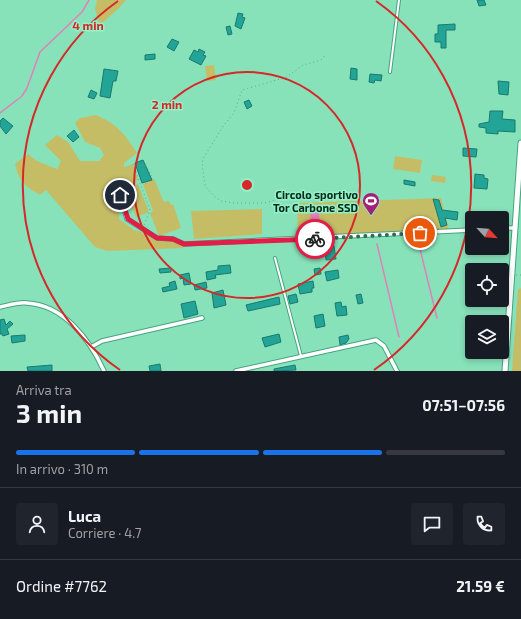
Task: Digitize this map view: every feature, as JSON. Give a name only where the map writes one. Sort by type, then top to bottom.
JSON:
[{"type":"main road","points":[[506,371],[521,143]]},
{"type":"street","points":[[120,195],[128,219],[157,238],[173,239],[184,244],[465,230]]},
{"type":"street","points":[[509,228],[515,228]]},
{"type":"street","points":[[0,307],[26,302],[56,311],[73,325],[91,347],[104,371]]},
{"type":"street","points":[[91,347],[102,341],[202,318]]},
{"type":"street","points":[[236,371],[376,340],[384,346],[397,371]]},
{"type":"lane","points":[[390,72],[399,0]]},
{"type":"lane","points":[[275,258],[301,356]]},
{"type":"path","points":[[306,198],[290,196],[264,203],[221,201],[209,192],[205,186],[202,163],[204,156],[224,124],[234,113],[242,90],[287,77],[303,65],[321,60],[326,54]]},
{"type":"path","points":[[133,164],[150,210],[142,229]]},
{"type":"path","points":[[135,168],[145,164],[152,176]]},
{"type":"shaded area","points":[[97,0],[126,0],[100,25],[95,9]]},
{"type":"shaded area","points":[[214,65],[216,80],[207,81],[205,66]]},
{"type":"shaded area","points":[[96,115],[110,122],[120,130],[137,153],[124,163],[124,167],[133,164],[138,180],[123,187],[121,182],[119,219],[134,230],[183,243],[183,248],[107,251],[95,247],[46,190],[40,195],[26,186],[20,179],[15,164],[28,154],[37,161],[57,169],[61,161],[45,145],[57,135],[68,142],[80,161],[99,161],[104,155],[100,148],[85,142],[75,123],[80,118]]},
{"type":"shaded area","points":[[395,156],[422,160],[420,173],[393,169]]},
{"type":"shaded area","points":[[432,175],[446,177],[445,183],[431,181]]},
{"type":"shaded area","points":[[154,179],[164,202],[169,201],[171,205],[173,204],[181,228],[159,236],[150,213],[153,211],[143,184]]},
{"type":"shaded area","points":[[138,184],[149,212],[136,217],[125,189]]},
{"type":"shaded area","name":"Circolo sportivo Tor Carbone SSD","points":[[441,198],[449,230],[298,237],[297,203]]},
{"type":"shaded area","points":[[262,209],[262,234],[194,239],[191,211]]},
{"type":"shaded area","points":[[319,211],[320,229],[311,229],[310,212]]},
{"type":"shaded area","points":[[521,288],[521,371],[512,371],[518,290]]},
{"type":"building","points":[[477,0],[484,0],[486,5],[479,6]]},
{"type":"building","points":[[238,13],[243,14],[242,17],[245,18],[241,29],[235,26]]},
{"type":"building","points":[[455,24],[455,30],[446,30],[446,48],[441,48],[441,42],[435,42],[435,34],[438,34],[438,25]]},
{"type":"building","points":[[230,26],[232,34],[228,35],[226,27]]},
{"type":"building","points":[[172,39],[179,42],[174,51],[167,47]]},
{"type":"building","points":[[199,49],[205,52],[203,55],[206,56],[201,65],[189,59],[194,50],[198,52]]},
{"type":"building","points":[[155,54],[155,59],[145,60],[145,55]]},
{"type":"building","points":[[351,68],[357,69],[357,80],[350,79]]},
{"type":"building","points":[[104,69],[118,71],[116,81],[113,81],[110,98],[100,96]]},
{"type":"building","points":[[370,74],[382,75],[381,81],[375,80],[374,83],[369,82]]},
{"type":"building","points":[[498,81],[509,82],[508,95],[499,94]]},
{"type":"building","points":[[91,90],[97,93],[94,99],[88,97]]},
{"type":"building","points":[[249,100],[252,106],[247,109],[244,102]]},
{"type":"building","points":[[490,111],[503,111],[502,119],[515,120],[515,132],[498,131],[498,134],[486,133],[486,128],[479,127],[479,124],[489,122]]},
{"type":"building","points":[[3,118],[13,126],[6,134],[0,126],[0,121]]},
{"type":"building","points":[[74,130],[79,137],[73,142],[67,136]]},
{"type":"building","points":[[463,148],[477,149],[476,157],[463,156]]},
{"type":"building","points":[[143,160],[152,180],[142,183],[135,163]]},
{"type":"building","points":[[475,174],[484,175],[484,178],[488,179],[487,189],[474,188]]},
{"type":"building","points":[[404,180],[415,182],[415,186],[404,184]]},
{"type":"building","points":[[433,199],[439,200],[442,210],[458,212],[457,220],[445,218],[447,225],[441,227]]},
{"type":"building","points":[[334,246],[336,259],[326,260],[325,247]]},
{"type":"building","points":[[230,265],[231,273],[215,275],[216,278],[207,280],[206,272],[218,270],[218,266]]},
{"type":"building","points":[[171,268],[171,272],[160,273],[159,269]]},
{"type":"building","points":[[320,268],[321,274],[315,275],[314,269]]},
{"type":"building","points":[[338,270],[339,278],[327,281],[325,272]]},
{"type":"building","points":[[189,273],[191,284],[184,285],[183,278],[180,279],[180,275]]},
{"type":"building","points":[[175,281],[177,289],[163,292],[162,288],[170,286],[169,283]]},
{"type":"building","points":[[313,281],[314,288],[312,288],[312,292],[300,294],[298,284]]},
{"type":"building","points":[[206,282],[207,288],[195,290],[194,285]]},
{"type":"building","points":[[223,290],[226,305],[214,308],[212,293]]},
{"type":"building","points":[[296,294],[298,302],[290,304],[288,296]]},
{"type":"building","points":[[361,294],[363,303],[358,304],[356,295]]},
{"type":"building","points":[[279,297],[280,304],[248,311],[246,305]]},
{"type":"building","points":[[195,301],[198,314],[184,318],[181,304]]},
{"type":"building","points":[[341,302],[342,307],[346,306],[347,315],[337,316],[335,303]]},
{"type":"building","points":[[323,314],[325,326],[316,328],[314,316]]},
{"type":"building","points":[[4,319],[6,325],[10,321],[13,324],[7,329],[9,334],[3,336],[0,334],[0,320]]},
{"type":"building","points":[[279,334],[281,342],[265,347],[262,338]]},
{"type":"building","points":[[25,335],[25,341],[12,343],[11,336]]},
{"type":"building","points":[[348,335],[349,339],[346,343],[340,345],[339,337]]},
{"type":"building","points":[[160,364],[161,371],[150,371],[149,366]]},
{"type":"building","points":[[52,365],[52,371],[28,371],[27,367]]},
{"type":"building","points":[[295,365],[296,370],[274,371],[274,369]]},
{"type":"waterway","points":[[0,113],[22,96],[27,88],[40,52],[82,12],[89,0]]},
{"type":"waterway","points":[[418,241],[437,318]]},
{"type":"waterway","points":[[377,244],[399,337]]},
{"type":"way so far","points":[[315,239],[420,233]]},
{"type":"place","name":"Circolo sportivo Tor Carbone SSD","points":[[371,216]]},
{"type":"route","points":[[120,195],[128,219],[157,238],[173,239],[184,244],[315,239]]}]
